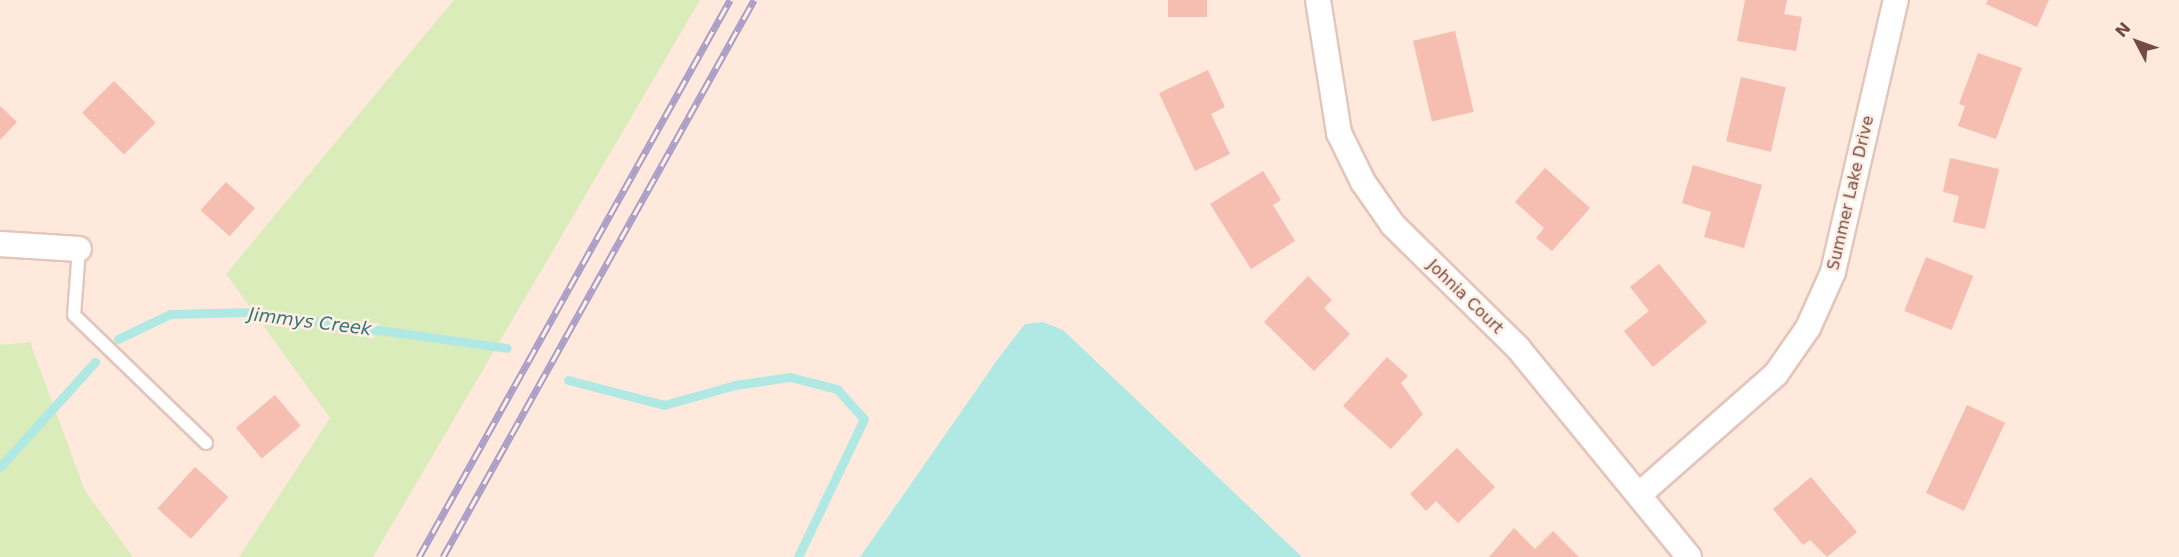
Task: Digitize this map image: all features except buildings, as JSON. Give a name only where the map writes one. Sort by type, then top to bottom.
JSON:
[{"type":"street","name":"Johnia Court","points":[[1318,0],[1339,133],[1363,182],[1393,225],[1518,348],[1641,493],[1689,557]]},
{"type":"street","name":"Summer Lake Drive","points":[[1641,493],[1776,374],[1808,328],[1833,272],[1896,0]]},
{"type":"street","points":[[0,244],[79,249]]},
{"type":"lane","points":[[79,249],[74,315],[206,443]]},
{"type":"green space","points":[[454,0],[700,0],[373,557],[239,557],[330,418],[226,274]]},
{"type":"green space","points":[[30,342],[85,491],[133,557],[0,557],[0,345]]},
{"type":"water","points":[[1043,322],[1063,330],[1302,557],[860,557],[1000,356],[1025,324]]},
{"type":"waterway","name":"Jimmys Creek","points":[[118,339],[170,314],[251,312],[506,348]]},
{"type":"waterway","name":"Jimmys Creek","points":[[0,467],[95,362]]},
{"type":"waterway","name":"Jimmys Creek","points":[[568,380],[664,405],[735,385],[790,377],[837,389],[864,419],[798,557]]},
{"type":"railway","points":[[419,557],[730,0]]},
{"type":"railway","points":[[443,557],[754,0]]}]
